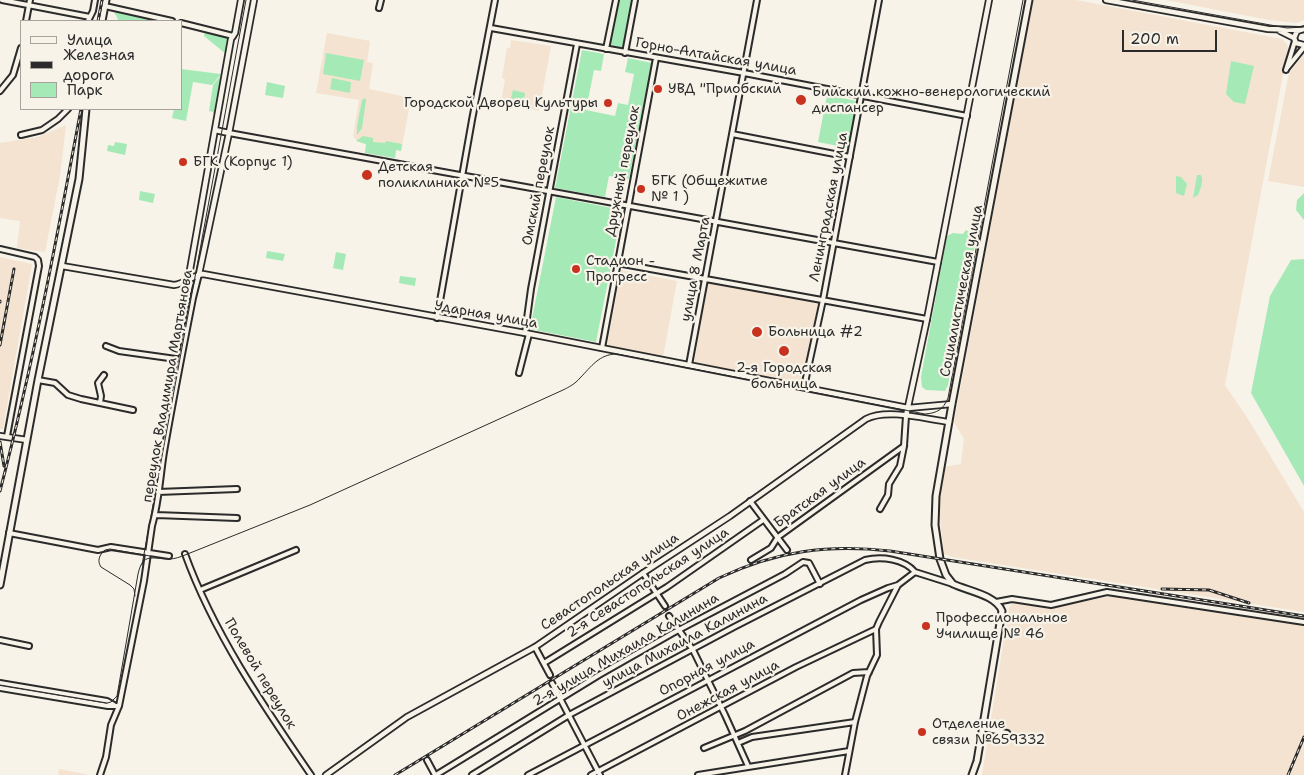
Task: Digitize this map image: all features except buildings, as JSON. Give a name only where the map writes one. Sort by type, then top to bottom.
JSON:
[{"type":"main road","name":"Социалистическая улица","points":[[953,584],[946,575],[940,559],[935,525],[936,496],[1029,0]]},
{"type":"main road","points":[[102,20],[106,3]]},
{"type":"main road","points":[[0,585],[38,380],[79,179],[86,110]]},
{"type":"main road","points":[[953,584],[992,599],[1002,609],[972,775]]},
{"type":"street","points":[[2,0],[89,19],[95,0]]},
{"type":"street","points":[[26,20],[30,0]]},
{"type":"street","points":[[188,281],[231,39],[235,33],[242,0]]},
{"type":"street","name":"переулок Владимира Мартьянова","points":[[100,775],[106,757],[111,724],[117,705],[144,580],[178,376],[229,133],[254,0]]},
{"type":"street","points":[[379,8],[381,0]]},
{"type":"street","points":[[437,318],[495,0]]},
{"type":"street","points":[[606,49],[616,0]]},
{"type":"street","points":[[625,52],[635,0]]},
{"type":"street","name":"улица 8 Марта","points":[[689,365],[757,0]]},
{"type":"street","name":"Ленинградская улица","points":[[804,387],[823,300],[879,0]]},
{"type":"street","name":"Социалистическая улица","points":[[906,416],[927,319],[989,0]]},
{"type":"street","points":[[1106,0],[1279,31],[1301,30]]},
{"type":"street","points":[[106,3],[168,20]]},
{"type":"street","points":[[182,23],[233,36]]},
{"type":"street","name":"Горно-Алтайская улица","points":[[491,28],[744,73],[967,116]]},
{"type":"street","points":[[1279,31],[1294,39],[1304,46],[1286,70],[1294,39],[1295,33],[1301,30]]},
{"type":"street","name":"Омский переулок","points":[[519,373],[527,333],[531,289],[577,44]]},
{"type":"street","points":[[0,91],[13,74],[20,51]]},
{"type":"street","name":"Дружный переулок","points":[[602,348],[656,58]]},
{"type":"street","points":[[21,135],[42,130],[67,110]]},
{"type":"street","points":[[215,130],[938,262]]},
{"type":"street","points":[[732,134],[850,156]]},
{"type":"street","points":[[0,249],[35,257],[38,260],[39,271],[7,436]]},
{"type":"street","points":[[617,263],[927,319]]},
{"type":"street","points":[[62,266],[174,285],[188,281],[199,274]]},
{"type":"street","name":"Ударная улица","points":[[199,274],[527,333],[908,408],[952,404]]},
{"type":"street","points":[[106,346],[119,352],[176,359]]},
{"type":"street","points":[[173,375],[178,376]]},
{"type":"street","points":[[100,403],[101,396],[98,383],[104,376]]},
{"type":"street","points":[[38,380],[55,383],[70,396],[133,410]]},
{"type":"street","name":"Севастопольская улица","points":[[326,775],[407,717],[535,647],[750,501],[870,416],[889,413],[949,422]]},
{"type":"street","points":[[880,509],[888,495],[889,484],[899,469],[904,446],[906,416]]},
{"type":"street","points":[[0,436],[27,440]]},
{"type":"street","name":"Братская улица","points":[[751,560],[771,548],[778,537],[904,446]]},
{"type":"street","points":[[158,492],[237,489]]},
{"type":"street","points":[[750,501],[787,550]]},
{"type":"street","points":[[156,515],[237,518]]},
{"type":"street","name":"2-я Севастопольская улица","points":[[544,664],[656,593],[763,520]]},
{"type":"street","points":[[9,533],[98,550],[111,547],[169,556]]},
{"type":"street","points":[[200,590],[296,550]]},
{"type":"street","name":"Полевой переулок","points":[[185,554],[189,567],[225,643],[279,729],[311,775]]},
{"type":"street","name":"улица Михаила Калинина","points":[[472,775],[569,715],[869,559],[900,561],[916,572]]},
{"type":"street","name":"2-я улица Михаила Калинина","points":[[435,775],[560,698],[679,630],[805,562],[809,563],[820,584]]},
{"type":"street","points":[[845,775],[855,722],[869,672],[877,655],[876,629],[898,585],[916,572],[953,584]]},
{"type":"street","points":[[642,573],[664,606]]},
{"type":"street","name":"Опорная улица","points":[[528,775],[861,600],[898,585]]},
{"type":"street","points":[[996,602],[1012,600],[1051,605],[1107,592],[1304,622]]},
{"type":"street","points":[[669,616],[693,650],[709,680],[748,766]]},
{"type":"street","name":"Онежская улица","points":[[592,775],[599,773],[796,667],[876,629]]},
{"type":"street","points":[[0,640],[30,646]]},
{"type":"street","points":[[535,647],[550,675]]},
{"type":"street","points":[[704,748],[754,726],[853,673],[869,672]]},
{"type":"street","points":[[0,683],[107,701],[117,705]]},
{"type":"street","points":[[552,683],[599,773]]},
{"type":"street","points":[[0,688],[108,706],[117,705]]},
{"type":"street","points":[[738,743],[752,737],[855,722]]},
{"type":"street","points":[[982,728],[1008,733]]},
{"type":"street","points":[[698,775],[849,751]]},
{"type":"street","points":[[427,760],[435,775]]},
{"type":"shaded area","points":[[1033,0],[1076,0],[1282,39],[1287,44],[1288,48],[1225,385],[1248,419],[1304,512],[1304,612],[952,557],[944,554],[940,518],[940,496],[944,467],[961,464],[964,439],[954,422]]},
{"type":"shaded area","points":[[1166,0],[1304,0],[1304,20],[1297,23],[1269,20]]},
{"type":"shaded area","points":[[327,33],[370,41],[367,62],[373,63],[369,89],[411,98],[401,151],[396,150],[395,158],[365,153],[366,144],[358,142],[353,136],[359,100],[316,93]]},
{"type":"shaded area","points":[[511,40],[551,46],[539,111],[501,102],[505,79],[502,78],[507,48],[510,48]]},
{"type":"shaded area","points":[[1304,54],[1304,187],[1268,181],[1289,73]]},
{"type":"shaded area","points":[[66,125],[60,176],[45,252],[17,248],[20,221],[0,218],[0,143],[38,137]]},
{"type":"shaded area","points":[[0,257],[32,264],[3,429],[0,429]]},
{"type":"shaded area","points":[[621,270],[677,281],[663,357],[607,346]]},
{"type":"shaded area","name":"Больница #2","points":[[708,282],[821,301],[802,384],[694,363]]},
{"type":"shaded area","points":[[1113,596],[1304,625],[1304,775],[982,775],[1009,608],[1012,603],[1047,608]]},
{"type":"shaded area","points":[[59,769],[90,775],[58,775]]},
{"type":"green space","points":[[618,0],[633,0],[624,47],[621,50],[610,46]]},
{"type":"green space","points":[[113,10],[160,20],[118,20]]},
{"type":"green space","points":[[205,31],[229,38],[226,54],[204,36]]},
{"type":"green space","points":[[582,50],[604,54],[601,71],[594,70],[586,110],[615,116],[618,103],[628,105],[634,74],[625,72],[628,58],[652,63],[629,179],[609,176],[605,197],[555,188]]},
{"type":"green space","points":[[326,53],[364,60],[360,81],[323,74]]},
{"type":"green space","points":[[1231,61],[1254,66],[1245,104],[1234,102],[1226,94]]},
{"type":"green space","points":[[182,69],[221,74],[212,85],[193,82],[186,121],[172,118],[174,110],[182,110]]},
{"type":"green space","points":[[221,75],[213,114],[213,112],[209,111],[213,85]]},
{"type":"green space","points":[[332,78],[351,82],[350,93],[330,89]]},
{"type":"green space","points":[[267,82],[285,86],[283,98],[265,95]]},
{"type":"green space","points":[[513,90],[525,93],[524,101],[511,98]]},
{"type":"green space","points":[[827,95],[857,101],[848,148],[818,142]]},
{"type":"green space","points":[[365,98],[362,128],[357,135],[362,100]]},
{"type":"green space","points":[[363,136],[373,138],[373,142],[385,143],[386,141],[402,144],[401,151],[396,150],[395,158],[365,153],[366,144],[356,141]]},
{"type":"green space","points":[[115,142],[127,144],[125,155],[107,151],[108,145],[114,146]]},
{"type":"green space","points":[[1197,175],[1201,175],[1202,183],[1198,195],[1193,198]]},
{"type":"green space","points":[[1176,176],[1181,177],[1187,184],[1184,196],[1176,193]]},
{"type":"green space","points":[[140,191],[155,194],[153,203],[139,200]]},
{"type":"green space","points":[[1304,193],[1304,220],[1296,210],[1297,200]]},
{"type":"green space","name":"Стадион - Прогресс","points":[[556,197],[622,210],[596,342],[530,329]]},
{"type":"green space","points":[[966,230],[971,233],[976,231],[977,235],[948,385],[945,391],[926,390],[922,387],[921,377],[947,236],[953,233],[963,234]]},
{"type":"green space","points":[[267,251],[285,254],[283,261],[266,258]]},
{"type":"green space","points":[[336,252],[346,254],[343,270],[333,268]]},
{"type":"green space","points":[[1304,259],[1304,486],[1251,393],[1270,296],[1291,260]]},
{"type":"green space","points":[[400,276],[416,278],[415,286],[399,283]]},
{"type":"tram line","points":[[142,565],[246,0]]},
{"type":"tram line","points":[[0,685],[107,703],[111,702],[117,696],[138,574],[143,562],[149,558],[171,559],[179,557],[310,505],[563,390],[576,382],[596,362],[605,356],[617,354],[925,414],[939,410],[948,398],[1023,0]]},
{"type":"tram line","points":[[1132,0],[1287,28],[1304,27]]},
{"type":"tram line","points":[[135,596],[134,589],[130,585],[101,567],[99,563],[100,556],[105,550],[110,549],[150,556]]},
{"type":"railway","points":[[98,20],[102,0]]},
{"type":"railway","points":[[0,491],[34,349],[81,110]]},
{"type":"railway","points":[[0,345],[14,269]]},
{"type":"railway","points":[[0,442],[4,466]]},
{"type":"railway","points":[[395,775],[719,578],[761,561],[803,552],[845,548],[890,551],[1304,616]]},
{"type":"railway","points":[[1162,589],[1209,590],[1249,603]]},
{"type":"railway","points":[[1288,775],[1304,737]]},
{"type":"place","name":"УВД \"Приобский","points":[[658,89]]},
{"type":"place","name":"Бийский кожно-венерологический диспансер","points":[[801,100]]},
{"type":"place","name":"Городской Дворец Культуры","points":[[608,103]]},
{"type":"place","name":"БГК (Корпус 1)","points":[[183,162]]},
{"type":"place","name":"Детская поликлиника №5","points":[[367,175]]},
{"type":"place","name":"БГК (Общежитие № 1 )","points":[[641,189]]},
{"type":"place","name":"Стадион - Прогресс","points":[[576,269]]},
{"type":"place","name":"Больница #2","points":[[757,332]]},
{"type":"place","name":"2-я Городская больница","points":[[784,351]]},
{"type":"place","name":"Профессиональное Училище № 46","points":[[926,626]]},
{"type":"place","name":"Отделение связи №659332","points":[[922,732]]}]
